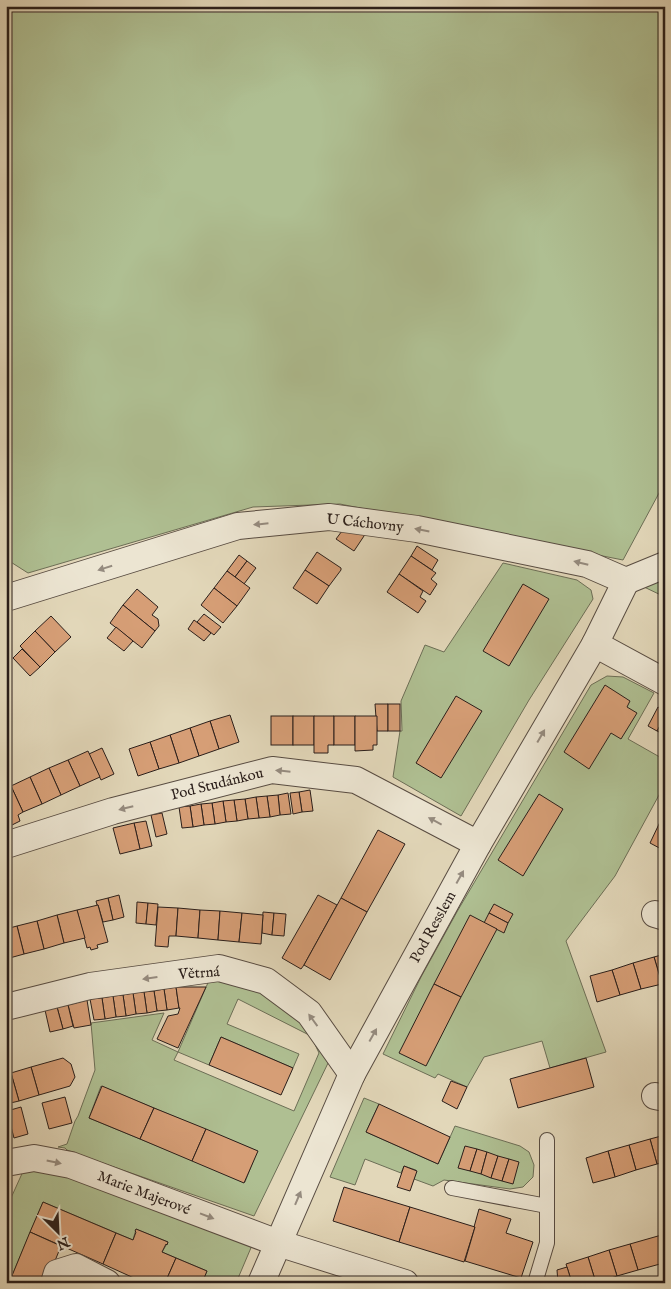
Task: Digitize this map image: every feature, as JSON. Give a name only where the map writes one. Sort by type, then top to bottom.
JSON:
[{"type":"street","name":"U Cáchovny","points":[[6,598],[238,526],[329,517],[417,529],[587,564],[626,581]]},
{"type":"street","points":[[626,581],[665,565]]},
{"type":"street","name":"Pod Resslem","points":[[261,1283],[352,1074],[478,844],[595,644],[626,581]]},
{"type":"street","points":[[595,644],[665,682]]},
{"type":"street","name":"Pod Studánkou","points":[[6,845],[113,811],[272,770],[356,780],[478,844]]},
{"type":"street","name":"Větrná","points":[[6,1007],[90,986],[219,968],[266,981],[308,1013],[352,1074]]},
{"type":"street","name":"Marie Majerové","points":[[6,1163],[34,1158],[71,1165],[278,1243],[404,1283]]},
{"type":"street","points":[[54,1283],[58,1273],[76,1267],[107,1283]]},
{"type":"lane","points":[[535,1283],[547,1243],[546,1140]]},
{"type":"lane","points":[[452,1188],[547,1206]]},
{"type":"green space","points":[[6,6],[665,6],[665,482],[623,560],[340,504],[253,507],[28,573],[6,559]]},
{"type":"green space","points":[[503,563],[577,580],[591,590],[593,599],[529,700],[461,816],[393,777],[400,731],[402,731],[401,701],[425,645],[444,652]]},
{"type":"green space","points":[[665,572],[665,597],[642,586]]},
{"type":"green space","points":[[607,676],[623,677],[654,693],[628,739],[665,760],[665,784],[615,876],[566,941],[606,1052],[550,1068],[542,1041],[484,1057],[467,1087],[438,1074],[435,1078],[383,1054],[421,977],[458,910],[591,685]]},
{"type":"green space","points":[[210,978],[247,984],[301,1013],[330,1059],[254,1216],[58,1147],[67,1144],[95,1070],[91,1023],[164,1013],[152,1040],[178,1052]],"holes":[[[238,999],[311,1036],[319,1053],[294,1111],[174,1060],[178,1052],[209,1065],[221,1037],[293,1068],[299,1054],[227,1024]],[[101,1086],[257,1151],[245,1182],[89,1118]]]},
{"type":"green space","points":[[364,1098],[379,1104],[366,1132],[438,1164],[455,1126],[520,1146],[529,1152],[534,1165],[533,1177],[523,1187],[510,1189],[444,1180],[433,1186],[414,1179],[416,1170],[404,1166],[401,1173],[365,1159],[355,1185],[330,1177]]},
{"type":"green space","points":[[25,1167],[93,1182],[253,1243],[236,1283],[202,1283],[207,1271],[162,1252],[168,1242],[136,1229],[133,1240],[43,1202],[9,1283],[6,1283],[6,1209]]},
{"type":"building","points":[[342,531],[366,533],[354,551],[336,539]]},
{"type":"building","points":[[417,546],[438,560],[432,570],[411,556]]},
{"type":"building","points":[[317,552],[341,568],[329,586],[305,570]]},
{"type":"building","points":[[239,555],[247,561],[235,577],[227,571]]},
{"type":"building","points":[[411,556],[436,573],[431,579],[437,584],[430,595],[399,574]]},
{"type":"building","points":[[247,561],[256,568],[244,584],[235,577]]},
{"type":"building","points":[[305,570],[329,586],[317,604],[293,588]]},
{"type":"building","points":[[227,571],[250,588],[237,606],[214,588]]},
{"type":"building","points":[[399,574],[423,591],[420,597],[426,601],[418,613],[387,592]]},
{"type":"building","points":[[523,584],[549,599],[509,666],[483,651]]},
{"type":"building","points":[[214,588],[237,606],[223,623],[201,605]]},
{"type":"building","points":[[137,589],[158,607],[152,615],[158,619],[159,626],[155,631],[123,605]]},
{"type":"building","points":[[123,605],[155,631],[142,648],[110,623]]},
{"type":"building","points":[[204,614],[221,627],[214,635],[197,622]]},
{"type":"building","points":[[51,616],[71,637],[55,652],[35,631]]},
{"type":"building","points":[[194,620],[211,633],[204,641],[188,629]]},
{"type":"building","points":[[116,627],[133,641],[124,651],[107,638]]},
{"type":"building","points":[[35,631],[55,652],[40,667],[20,646]]},
{"type":"building","points":[[22,649],[40,667],[30,676],[13,658]]},
{"type":"building","points":[[605,685],[630,701],[627,707],[637,713],[621,739],[611,733],[589,769],[564,752]]},
{"type":"building","points":[[456,696],[482,711],[441,778],[416,763]]},
{"type":"building","points":[[375,704],[388,704],[388,731],[377,731]]},
{"type":"building","points":[[388,704],[400,704],[400,731],[388,731]]},
{"type":"building","points":[[658,707],[665,711],[665,717],[657,731],[648,726]]},
{"type":"building","points":[[230,715],[239,742],[219,749],[210,721]]},
{"type":"building","points":[[271,716],[293,716],[293,745],[271,745]]},
{"type":"building","points":[[293,716],[314,716],[314,745],[293,745]]},
{"type":"building","points":[[314,716],[334,716],[334,745],[328,745],[328,753],[314,753]]},
{"type":"building","points":[[334,716],[355,716],[355,745],[334,745]]},
{"type":"building","points":[[355,716],[377,716],[377,745],[373,745],[373,750],[355,751]]},
{"type":"building","points":[[665,717],[665,735],[657,731]]},
{"type":"building","points":[[210,721],[219,749],[199,756],[190,728]]},
{"type":"building","points":[[190,728],[199,756],[179,763],[170,735]]},
{"type":"building","points":[[170,735],[179,763],[159,769],[150,742]]},
{"type":"building","points":[[150,742],[159,769],[138,776],[129,749]]},
{"type":"building","points":[[102,748],[114,774],[101,780],[89,754]]},
{"type":"building","points":[[88,751],[100,777],[80,786],[68,760]]},
{"type":"building","points":[[68,760],[80,786],[61,795],[49,768]]},
{"type":"building","points":[[49,768],[61,795],[42,804],[30,777]]},
{"type":"building","points":[[30,777],[42,804],[23,812],[11,786]]},
{"type":"building","points":[[11,786],[23,812],[18,815],[20,821],[8,827],[9,825],[6,821],[6,788]]},
{"type":"building","points":[[310,790],[313,811],[302,812],[299,792]]},
{"type":"building","points":[[299,792],[302,812],[293,814],[290,793]]},
{"type":"building","points":[[288,793],[291,814],[280,815],[278,795]]},
{"type":"building","points":[[539,794],[563,809],[523,876],[498,860]]},
{"type":"building","points":[[278,795],[280,815],[270,817],[267,796]]},
{"type":"building","points":[[267,796],[270,817],[259,818],[256,797]]},
{"type":"building","points":[[256,797],[259,818],[248,819],[245,799]]},
{"type":"building","points":[[245,799],[248,819],[237,821],[234,800]]},
{"type":"building","points":[[234,800],[237,821],[226,822],[223,801]]},
{"type":"building","points":[[223,801],[226,822],[215,824],[212,803]]},
{"type":"building","points":[[212,803],[215,824],[204,825],[201,804]]},
{"type":"building","points":[[201,804],[204,825],[193,827],[190,806]]},
{"type":"building","points":[[190,806],[193,827],[182,828],[179,807]]},
{"type":"building","points":[[162,813],[167,834],[156,837],[151,815]]},
{"type":"building","points":[[146,821],[152,846],[140,849],[134,823]]},
{"type":"building","points":[[660,822],[665,825],[665,851],[650,843]]},
{"type":"building","points":[[134,823],[140,849],[120,854],[113,828]]},
{"type":"building","points":[[378,830],[405,844],[367,912],[341,898]]},
{"type":"building","points":[[119,895],[124,917],[113,920],[108,898]]},
{"type":"building","points":[[318,895],[337,905],[301,969],[282,958]]},
{"type":"building","points":[[108,898],[113,920],[103,922],[96,901]]},
{"type":"building","points":[[341,898],[367,912],[330,980],[304,965]]},
{"type":"building","points":[[137,902],[148,903],[146,924],[136,923]]},
{"type":"building","points":[[148,903],[158,904],[156,925],[146,924]]},
{"type":"building","points":[[494,904],[513,914],[508,923],[489,913]]},
{"type":"building","points":[[98,905],[108,942],[97,945],[98,948],[91,950],[90,947],[87,948],[77,910]]},
{"type":"building","points":[[158,907],[178,908],[176,936],[169,936],[168,947],[155,946]]},
{"type":"building","points":[[178,908],[200,910],[198,938],[176,936]]},
{"type":"building","points":[[77,910],[85,938],[64,943],[57,915]]},
{"type":"building","points":[[200,910],[220,911],[218,940],[198,938]]},
{"type":"building","points":[[220,911],[242,913],[239,942],[218,940]]},
{"type":"building","points":[[263,912],[274,913],[272,935],[262,933]]},
{"type":"building","points":[[242,913],[263,915],[261,944],[239,942]]},
{"type":"building","points":[[274,913],[286,914],[284,936],[272,935]]},
{"type":"building","points":[[489,913],[508,923],[504,933],[484,923]]},
{"type":"building","points":[[57,915],[64,943],[44,949],[37,921]]},
{"type":"building","points":[[470,915],[497,929],[461,997],[434,984]]},
{"type":"building","points":[[37,921],[44,949],[24,954],[17,926]]},
{"type":"building","points":[[17,926],[24,954],[6,959],[6,929]]},
{"type":"building","points":[[665,954],[665,983],[662,984],[654,957]]},
{"type":"building","points":[[654,957],[662,984],[641,989],[633,963]]},
{"type":"building","points":[[633,963],[641,989],[620,995],[612,970]]},
{"type":"building","points":[[612,970],[620,995],[597,1002],[590,976]]},
{"type":"building","points":[[434,984],[461,997],[426,1066],[399,1053]]},
{"type":"building","points":[[176,987],[179,1008],[167,1010],[164,989]]},
{"type":"building","points":[[176,987],[206,987],[178,1048],[157,1039],[168,1016],[178,1014],[180,1008]]},
{"type":"building","points":[[164,989],[167,1010],[157,1011],[154,991]]},
{"type":"building","points":[[154,991],[157,1011],[147,1013],[144,992]]},
{"type":"building","points":[[144,992],[147,1013],[136,1014],[133,993]]},
{"type":"building","points":[[133,993],[136,1014],[126,1016],[123,995]]},
{"type":"building","points":[[123,995],[126,1016],[116,1017],[113,996]]},
{"type":"building","points":[[113,996],[116,1017],[105,1019],[102,998]]},
{"type":"building","points":[[102,998],[105,1019],[94,1020],[90,999]]},
{"type":"building","points":[[87,1000],[91,1025],[74,1028],[68,1005]]},
{"type":"building","points":[[68,1005],[73,1026],[63,1029],[57,1007]]},
{"type":"building","points":[[57,1007],[63,1029],[50,1032],[45,1010]]},
{"type":"building","points":[[221,1037],[293,1068],[281,1095],[209,1065]]},
{"type":"building","points":[[63,1058],[71,1064],[75,1077],[70,1086],[39,1095],[31,1067]]},
{"type":"building","points":[[586,1058],[594,1087],[518,1108],[510,1079]]},
{"type":"building","points":[[31,1067],[39,1095],[19,1101],[11,1073]]},
{"type":"building","points":[[11,1073],[19,1101],[6,1104],[6,1074]]},
{"type":"building","points":[[451,1081],[467,1087],[457,1109],[442,1101]]},
{"type":"building","points":[[102,1086],[154,1108],[140,1139],[89,1118]]},
{"type":"building","points":[[65,1097],[72,1123],[49,1129],[42,1103]]},
{"type":"building","points":[[379,1104],[450,1137],[438,1164],[366,1132]]},
{"type":"building","points":[[21,1107],[28,1134],[14,1138],[7,1111]]},
{"type":"building","points":[[154,1108],[206,1129],[192,1161],[140,1139]]},
{"type":"building","points":[[206,1129],[258,1151],[244,1183],[192,1161]]},
{"type":"building","points":[[665,1135],[665,1162],[657,1164],[650,1139]]},
{"type":"building","points":[[650,1139],[657,1164],[636,1170],[629,1145]]},
{"type":"building","points":[[629,1145],[636,1170],[615,1177],[608,1151]]},
{"type":"building","points":[[465,1146],[477,1149],[470,1171],[458,1168]]},
{"type":"building","points":[[477,1149],[487,1152],[481,1174],[470,1171]]},
{"type":"building","points":[[608,1151],[615,1177],[593,1183],[586,1158]]},
{"type":"building","points":[[487,1152],[498,1156],[491,1178],[481,1174]]},
{"type":"building","points":[[498,1156],[509,1159],[502,1181],[491,1178]]},
{"type":"building","points":[[509,1159],[519,1162],[513,1184],[502,1181]]},
{"type":"building","points":[[404,1166],[417,1171],[410,1191],[397,1187]]},
{"type":"building","points":[[344,1187],[410,1207],[399,1242],[333,1221]]},
{"type":"building","points":[[43,1202],[116,1233],[103,1264],[30,1232]]},
{"type":"building","points":[[410,1207],[475,1227],[464,1262],[399,1242]]},
{"type":"building","points":[[479,1209],[511,1219],[506,1233],[533,1242],[521,1278],[465,1261]]},
{"type":"building","points":[[136,1229],[168,1242],[162,1252],[176,1258],[165,1283],[145,1283],[103,1264],[116,1233],[133,1240]]},
{"type":"building","points":[[30,1232],[61,1246],[46,1283],[9,1283]]},
{"type":"building","points":[[665,1234],[665,1276],[660,1264],[638,1270],[630,1244]]},
{"type":"building","points":[[630,1244],[638,1270],[617,1276],[609,1250]]},
{"type":"building","points":[[609,1250],[617,1276],[596,1283],[588,1257]]},
{"type":"building","points":[[588,1257],[596,1283],[572,1283],[566,1264]]},
{"type":"building","points":[[176,1258],[207,1271],[202,1283],[165,1283]]},
{"type":"building","points":[[567,1267],[572,1283],[558,1283],[557,1270]]}]
